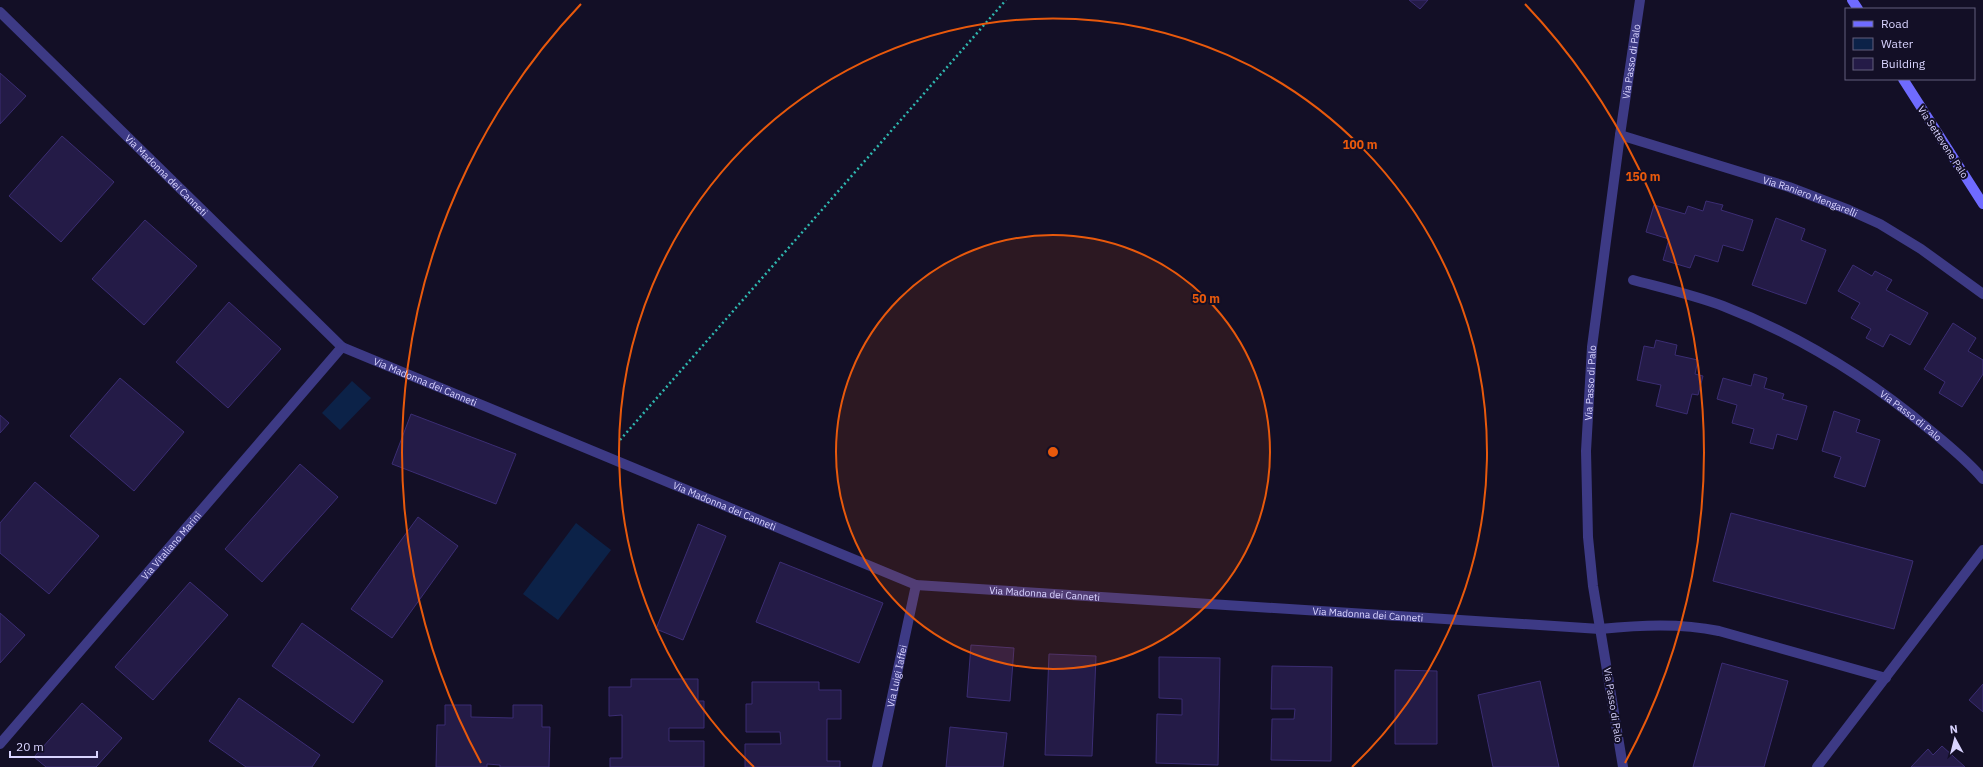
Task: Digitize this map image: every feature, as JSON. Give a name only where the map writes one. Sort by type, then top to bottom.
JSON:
[{"type":"street","name":"Via Passo di Palo","points":[[1623,767],[1600,629],[1588,537],[1587,438],[1592,347],[1620,134],[1640,0]]},
{"type":"street","name":"Via Madonna dei Canneti","points":[[0,12],[342,347],[916,585],[1600,629],[1664,625],[1708,629],[1886,678]]},
{"type":"street","name":"Via Settevene Palo","points":[[1904,80],[1983,204]]},
{"type":"street","name":"Via Raniero Mengarelli","points":[[1620,134],[1789,187],[1849,210],[1880,224],[1921,248],[1983,294]]},
{"type":"street","name":"Via Passo di Palo","points":[[1633,280],[1721,306],[1775,329],[1806,346],[1865,381],[1907,412],[1937,436],[1983,479]]},
{"type":"street","name":"Via Vitaliano Marini","points":[[0,744],[342,347]]},
{"type":"street","points":[[1817,767],[1983,550]]},
{"type":"street","name":"Via Luigi Iaffei","points":[[877,767],[916,585]]},
{"type":"path","points":[[606,457],[1006,0]]},
{"type":"water","points":[[352,381],[371,398],[340,430],[322,413]]},
{"type":"water","points":[[576,523],[611,550],[558,620],[523,594]]},
{"type":"building","points":[[1409,0],[1428,0],[1420,9]]},
{"type":"building","points":[[0,73],[26,96],[0,124]]},
{"type":"building","points":[[62,136],[114,182],[61,242],[9,196]]},
{"type":"building","points":[[1706,201],[1723,205],[1721,210],[1753,220],[1743,251],[1723,245],[1718,262],[1695,255],[1690,268],[1663,260],[1669,239],[1646,232],[1654,205],[1685,214],[1688,206],[1703,211]]},
{"type":"building","points":[[1776,218],[1805,229],[1801,240],[1826,250],[1806,304],[1752,285]]},
{"type":"building","points":[[145,220],[197,266],[144,325],[92,279]]},
{"type":"building","points":[[1853,265],[1872,276],[1875,271],[1892,280],[1886,290],[1928,313],[1910,345],[1890,334],[1883,347],[1866,338],[1871,329],[1851,318],[1860,303],[1838,291]]},
{"type":"building","points":[[229,302],[281,349],[228,408],[176,362]]},
{"type":"building","points":[[1953,323],[1976,338],[1968,351],[1983,360],[1983,374],[1962,407],[1939,393],[1945,382],[1924,369]]},
{"type":"building","points":[[1656,340],[1677,345],[1675,355],[1698,360],[1695,374],[1703,376],[1698,395],[1692,394],[1687,414],[1656,406],[1661,385],[1637,380],[1644,346],[1654,348]]},
{"type":"building","points":[[1754,374],[1767,378],[1764,388],[1784,394],[1782,399],[1807,406],[1797,440],[1777,434],[1773,449],[1750,443],[1754,429],[1732,423],[1737,405],[1717,399],[1723,378],[1751,386]]},
{"type":"building","points":[[120,378],[184,432],[134,491],[70,436]]},
{"type":"building","points":[[1834,411],[1860,420],[1856,432],[1880,440],[1865,487],[1834,477],[1841,457],[1822,451]]},
{"type":"building","points":[[411,414],[516,454],[496,504],[392,464]]},
{"type":"building","points":[[0,415],[9,423],[0,433]]},
{"type":"building","points":[[300,464],[338,497],[262,582],[225,549]]},
{"type":"building","points":[[35,482],[99,536],[49,594],[0,553],[0,523]]},
{"type":"building","points":[[1731,513],[1913,561],[1894,629],[1713,581]]},
{"type":"building","points":[[418,517],[458,546],[392,638],[351,609]]},
{"type":"building","points":[[698,524],[726,536],[683,640],[656,629]]},
{"type":"building","points":[[780,562],[883,603],[859,663],[756,622]]},
{"type":"building","points":[[190,582],[228,615],[153,700],[115,667]]},
{"type":"building","points":[[0,613],[25,635],[0,663]]},
{"type":"building","points":[[302,623],[383,681],[353,723],[272,666]]},
{"type":"building","points":[[971,645],[1014,648],[1010,701],[967,697]]},
{"type":"building","points":[[1049,654],[1096,656],[1092,756],[1045,755]]},
{"type":"building","points":[[1159,657],[1220,658],[1218,765],[1156,763],[1157,714],[1182,715],[1182,699],[1159,698]]},
{"type":"building","points":[[1722,663],[1788,681],[1764,767],[1693,767]]},
{"type":"building","points":[[1272,666],[1332,667],[1331,761],[1271,760],[1272,719],[1294,719],[1295,709],[1271,709]]},
{"type":"building","points":[[1395,670],[1437,671],[1437,744],[1395,744]]},
{"type":"building","points":[[631,679],[698,679],[698,701],[704,701],[704,728],[669,728],[669,741],[704,741],[704,767],[610,767],[610,758],[622,758],[622,715],[609,716],[609,687],[631,687]]},
{"type":"building","points":[[1540,681],[1559,767],[1493,767],[1478,695]]},
{"type":"building","points":[[752,682],[819,682],[819,690],[841,690],[841,719],[827,719],[827,761],[840,761],[840,767],[745,767],[745,744],[781,744],[780,732],[746,732],[746,704],[752,704]]},
{"type":"building","points":[[1983,684],[1983,712],[1969,700]]},
{"type":"building","points":[[239,698],[320,755],[312,767],[246,767],[209,741]]},
{"type":"building","points":[[82,703],[122,738],[96,767],[46,767],[34,757]]},
{"type":"building","points":[[445,705],[471,705],[471,717],[513,718],[513,705],[542,705],[542,727],[550,727],[549,767],[500,767],[500,765],[487,764],[487,767],[436,767],[437,725],[445,725]]},
{"type":"building","points":[[950,727],[1007,733],[1003,767],[946,767]]},
{"type":"building","points":[[1942,746],[1965,767],[1911,767],[1928,749],[1933,755]]}]
